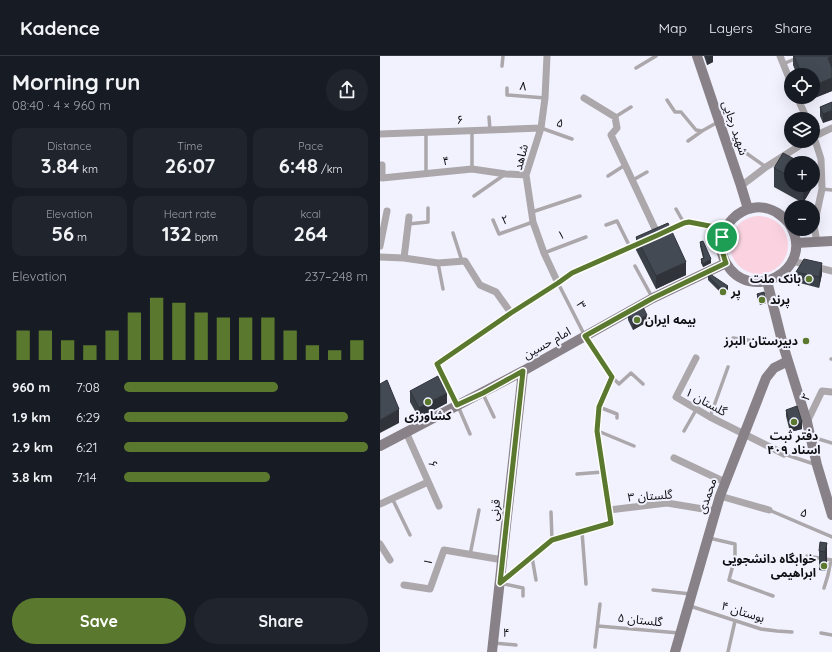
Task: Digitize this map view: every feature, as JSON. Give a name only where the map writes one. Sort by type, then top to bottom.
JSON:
[{"type":"main road","name":"شهید رجایی","points":[[697,56],[748,209]]},
{"type":"main road","points":[[784,217],[772,210],[764,208],[748,209],[738,214],[725,229],[722,237],[723,255],[726,263],[739,276],[748,280],[757,282],[767,281],[777,277],[786,270],[792,261],[796,243],[795,236]]},
{"type":"main road","points":[[796,243],[832,240]]},
{"type":"main road","name":"امام حسین","points":[[380,446],[457,405],[483,393],[669,288],[726,263]]},
{"type":"main road","points":[[767,281],[783,345],[817,465],[830,500],[832,515]]},
{"type":"main road","name":"محمدی","points":[[675,652],[715,511],[725,482],[766,378],[774,368],[788,361]]},
{"type":"main road","name":"قرنی","points":[[493,648],[523,371]]},
{"type":"street","name":"شاهد","points":[[546,56],[545,98],[541,128],[526,175],[533,222],[544,253],[558,283]]},
{"type":"street","points":[[780,56],[785,68]]},
{"type":"street","points":[[584,98],[615,117],[618,128],[611,134],[658,235]]},
{"type":"street","name":"۶","points":[[380,134],[541,128]]},
{"type":"street","points":[[820,133],[832,128]]},
{"type":"street","points":[[741,186],[766,167],[796,148]]},
{"type":"street","points":[[816,242],[814,226],[822,190],[821,159],[817,148]]},
{"type":"street","name":"۴","points":[[380,165],[382,165],[382,178],[472,169],[506,174],[526,175]]},
{"type":"street","points":[[380,246],[387,211]]},
{"type":"street","points":[[404,258],[409,220]]},
{"type":"street","points":[[457,405],[437,364],[511,313],[572,273],[684,223],[689,222],[725,229]]},
{"type":"street","points":[[380,257],[404,258],[438,264],[465,261],[480,286],[496,292],[511,313]]},
{"type":"street","points":[[792,261],[832,271]]},
{"type":"street","points":[[552,540],[611,523],[597,431],[599,407],[612,377],[585,336]]},
{"type":"street","name":"گلستان ۱","points":[[696,358],[676,397],[696,410],[784,454]]},
{"type":"street","name":"۲","points":[[806,422],[822,391],[832,392]]},
{"type":"street","name":"۶","points":[[406,432],[439,506]]},
{"type":"street","points":[[674,458],[725,482]]},
{"type":"street","points":[[380,504],[428,482]]},
{"type":"street","points":[[720,496],[768,510]]},
{"type":"street","name":"گلستان ۳","points":[[609,510],[667,503],[715,511]]},
{"type":"street","points":[[380,544],[390,560]]},
{"type":"street","name":"۱","points":[[404,585],[430,589],[444,550],[503,560]]},
{"type":"lane","points":[[502,66],[503,56]]},
{"type":"lane","points":[[636,68],[656,56]]},
{"type":"lane","points":[[783,64],[802,56]]},
{"type":"lane","name":"۸","points":[[507,88],[507,95],[545,98]]},
{"type":"lane","points":[[667,100],[674,112],[681,112],[696,130],[702,131]]},
{"type":"lane","points":[[615,117],[631,107]]},
{"type":"lane","points":[[489,117],[490,130]]},
{"type":"lane","points":[[688,141],[719,121]]},
{"type":"lane","name":"۵","points":[[541,128],[572,139]]},
{"type":"lane","points":[[472,131],[472,169]]},
{"type":"lane","points":[[426,132],[426,174]]},
{"type":"lane","points":[[725,138],[766,167]]},
{"type":"lane","points":[[608,176],[626,165]]},
{"type":"lane","points":[[633,180],[647,172]]},
{"type":"lane","points":[[474,196],[506,174]]},
{"type":"lane","points":[[822,190],[832,190]]},
{"type":"lane","points":[[532,212],[580,196]]},
{"type":"lane","points":[[409,220],[428,222],[428,208]]},
{"type":"lane","points":[[676,209],[684,223]]},
{"type":"lane","name":"۲","points":[[493,220],[499,234],[533,222]]},
{"type":"lane","points":[[606,224],[617,221],[630,247]]},
{"type":"lane","points":[[454,233],[462,261]]},
{"type":"lane","name":"۱","points":[[544,253],[586,237]]},
{"type":"lane","points":[[438,264],[443,290]]},
{"type":"lane","points":[[636,266],[653,298]]},
{"type":"lane","name":"۳","points":[[558,283],[585,336]]},
{"type":"lane","points":[[733,338],[783,345]]},
{"type":"lane","points":[[710,417],[728,367]]},
{"type":"lane","points":[[612,377],[619,384],[631,373],[643,384]]},
{"type":"lane","points":[[483,393],[494,417]]},
{"type":"lane","points":[[457,405],[470,434]]},
{"type":"lane","points":[[599,407],[617,414],[616,418]]},
{"type":"lane","points":[[684,431],[696,410]]},
{"type":"lane","points":[[597,431],[634,446]]},
{"type":"lane","points":[[810,437],[832,443]]},
{"type":"lane","points":[[784,454],[817,465]]},
{"type":"lane","points":[[577,474],[603,472]]},
{"type":"lane","points":[[392,498],[410,535]]},
{"type":"lane","points":[[470,555],[479,510]]},
{"type":"lane","name":"۵","points":[[768,510],[832,536]]},
{"type":"lane","points":[[500,583],[552,540],[551,512]]},
{"type":"lane","points":[[582,531],[586,584]]},
{"type":"lane","points":[[708,538],[735,544],[735,557],[729,580],[773,596]]},
{"type":"lane","points":[[801,572],[807,556],[831,560],[824,588]]},
{"type":"lane","points":[[532,557],[536,580]]},
{"type":"lane","points":[[500,583],[522,588],[523,596]]},
{"type":"lane","points":[[653,590],[692,594]]},
{"type":"lane","points":[[595,647],[600,604]]},
{"type":"lane","name":"بوستان ۴","points":[[689,605],[761,629],[792,632]]},
{"type":"lane","points":[[728,652],[735,621]]},
{"type":"lane","name":"گلستان ۵","points":[[598,626],[680,634]]},
{"type":"lane","points":[[822,633],[832,635]]},
{"type":"lane","name":"۴","points":[[493,648],[516,645]]},
{"type":"shaded area","points":[[753,216],[765,216],[780,224],[784,231],[784,236],[787,236],[788,251],[780,266],[765,274],[753,274],[738,266],[730,251],[730,239],[738,224]]},
{"type":"building","points":[[794,56],[832,56],[828,58],[832,68],[832,78],[820,83],[820,68],[799,68]]},
{"type":"building","points":[[832,102],[832,110],[823,114],[820,107]]},
{"type":"building","points":[[783,153],[789,156],[784,156],[784,173],[774,168]]},
{"type":"building","points":[[668,223],[686,262],[656,276],[636,237]]},
{"type":"building","points":[[703,241],[711,259],[703,264],[701,259],[704,258],[700,242]]},
{"type":"building","points":[[804,259],[822,263],[819,277],[796,272]]},
{"type":"building","points":[[710,274],[728,286],[723,291],[708,276]]},
{"type":"building","points":[[764,292],[766,300],[760,302],[757,294]]},
{"type":"building","points":[[642,305],[647,315],[633,323],[628,313]]},
{"type":"building","points":[[438,376],[447,393],[419,408],[410,391]]},
{"type":"building","points":[[387,380],[399,409],[380,420],[380,384]]},
{"type":"building","points":[[797,406],[802,422],[790,425],[786,410]]},
{"type":"building","points":[[820,542],[827,543],[825,552],[819,551]]},
{"type":"place","name":"بانک ملت","points":[[809,279]]},
{"type":"place","name":"پر","points":[[723,292]]},
{"type":"place","name":"پرند","points":[[762,300]]},
{"type":"place","name":"بیمه ایران","points":[[637,320]]},
{"type":"place","name":"دبیرستان البرز","points":[[806,341]]},
{"type":"place","name":"کشاورزی","points":[[428,402]]},
{"type":"place","name":"دفتر ثبت اسناد ۴۰۹","points":[[794,422]]},
{"type":"place","name":"خوابگاه دانشجویی ابراهیمی","points":[[824,566]]},
{"type":"route","points":[[689,222],[725,229],[722,237],[723,255],[726,263],[653,298],[585,336],[612,377],[599,407],[597,431],[611,523],[552,540],[500,583],[523,371],[483,393],[457,405],[437,364],[572,273],[630,247],[689,222]]}]
